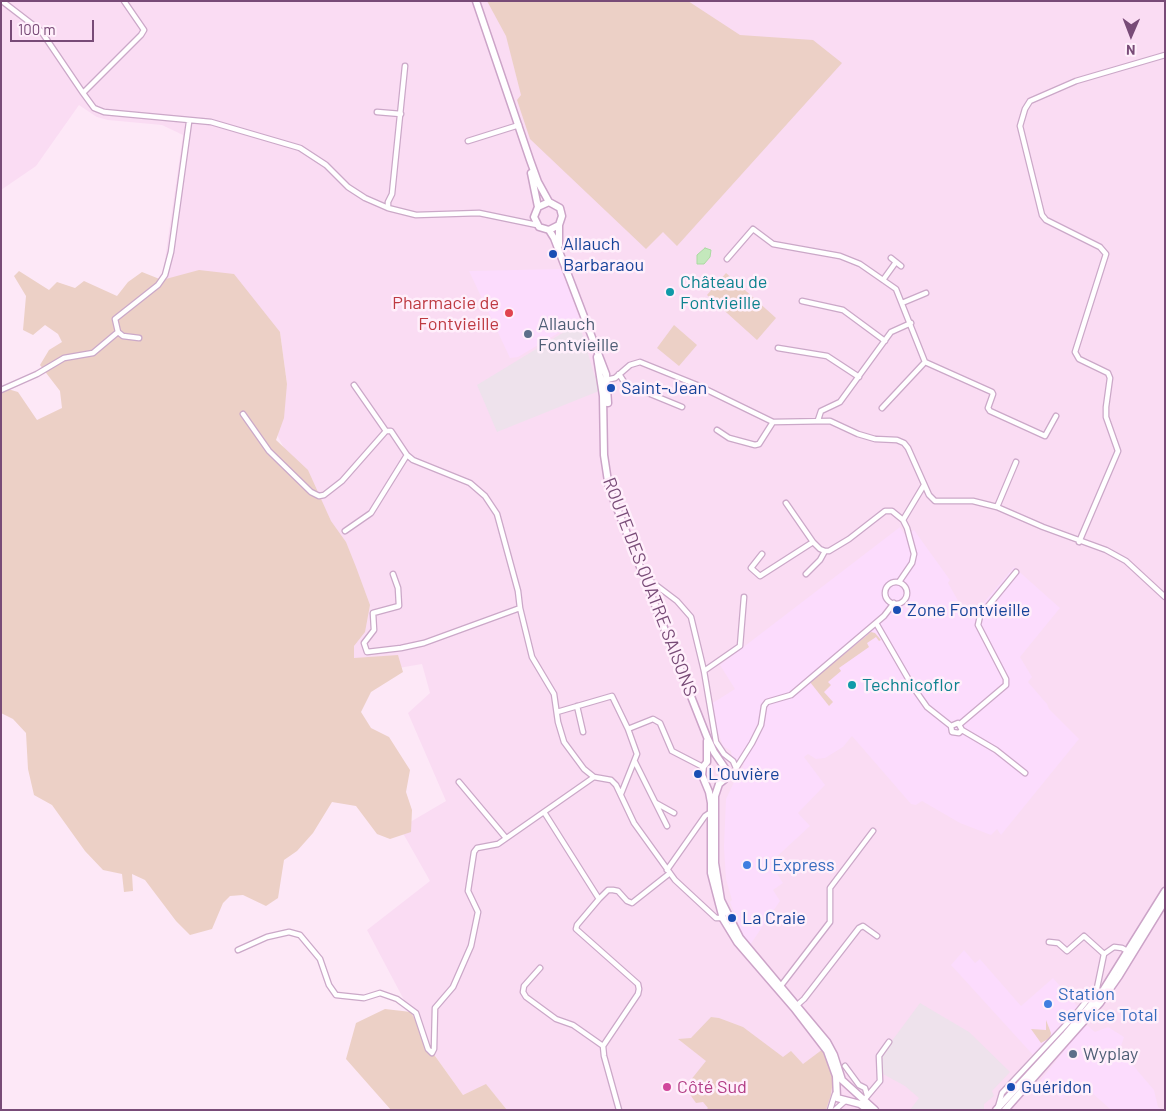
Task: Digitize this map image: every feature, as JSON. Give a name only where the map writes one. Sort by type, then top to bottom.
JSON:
[{"type":"main road","name":"ROUTE DES QUATRE SAISONS","points":[[476,1],[538,182],[549,202],[557,205],[562,212],[559,225],[560,252]]},
{"type":"main road","name":"ROUTE DES QUATRE SAISONS","points":[[530,160],[537,225]]},
{"type":"main road","points":[[536,210],[549,202]]},
{"type":"main road","points":[[537,225],[549,230],[559,225]]},
{"type":"main road","name":"ROUTE DES QUATRE SAISONS","points":[[549,230],[560,252],[604,378],[604,455],[609,488],[707,737],[720,761],[726,767]]},
{"type":"main road","name":"ROUTE DES QUATRE SAISONS","points":[[707,737],[705,765],[702,775],[710,796],[711,814]]},
{"type":"main road","points":[[705,765],[713,760],[720,761]]},
{"type":"main road","points":[[705,781],[712,785],[719,784],[725,779],[726,767]]},
{"type":"main road","points":[[719,784],[715,796],[715,863],[717,886],[725,918]]},
{"type":"main road","points":[[711,814],[711,873],[720,910],[737,942],[831,1048],[846,1084],[865,1098],[875,1110]]},
{"type":"main road","points":[[1130,953],[1165,891]]},
{"type":"main road","points":[[999,1109],[1087,1011],[1130,953],[1165,901]]},
{"type":"main road","points":[[795,1006],[827,1051],[834,1069],[837,1098],[860,1104],[868,1110]]},
{"type":"main road","points":[[836,1091],[846,1084]]},
{"type":"main road","points":[[846,1101],[852,1096],[852,1090]]},
{"type":"street","points":[[2,1],[41,31],[94,108],[104,112],[218,124],[300,148],[326,165],[348,187],[388,208],[422,215],[479,213],[537,225]]},
{"type":"street","points":[[83,94],[141,36],[144,30],[124,1]]},
{"type":"street","points":[[1079,542],[1118,451],[1106,418],[1110,378],[1108,373],[1079,359],[1075,352],[1106,254],[1100,247],[1046,220],[1042,215],[1020,126],[1025,109],[1030,101],[1076,81],[1165,56]]},
{"type":"street","points":[[388,208],[388,202],[392,194],[405,66]]},
{"type":"street","points":[[377,112],[401,114]]},
{"type":"street","points":[[139,338],[123,336],[118,332],[115,319],[158,285],[165,275],[171,252],[189,122]]},
{"type":"street","points":[[468,141],[519,125]]},
{"type":"street","points":[[524,221],[536,210]]},
{"type":"street","points":[[727,259],[753,229],[773,244],[840,256],[860,264],[896,289],[925,362],[992,392],[988,408],[990,411],[1045,436],[1056,416]]},
{"type":"street","points":[[891,258],[901,266]]},
{"type":"street","points":[[883,280],[896,262]]},
{"type":"street","points":[[902,303],[926,293]]},
{"type":"street","points":[[802,302],[843,310],[885,341]]},
{"type":"street","points":[[818,420],[821,410],[840,402],[892,332],[910,322]]},
{"type":"street","points":[[1,390],[37,374],[64,358],[93,353],[118,332]]},
{"type":"street","points":[[778,348],[827,356],[859,378]]},
{"type":"street","points":[[604,378],[619,374],[630,365],[640,362],[645,363],[697,385],[773,422],[830,420],[858,434],[875,439],[897,440],[904,443],[908,448],[928,495],[935,501],[973,501],[997,507],[1079,542],[1106,550],[1126,561],[1165,598]]},
{"type":"street","points":[[882,408],[925,362]]},
{"type":"street","points":[[619,374],[630,392],[643,391],[682,407]]},
{"type":"street","points":[[354,385],[386,431],[391,431],[407,455],[426,467],[470,483],[492,504],[518,590],[520,608],[532,657],[554,694],[556,712],[564,742],[584,769],[594,777],[610,780],[621,794],[634,823],[668,871],[716,918],[725,918]]},
{"type":"street","points":[[243,414],[269,451],[311,492],[319,496],[324,495],[342,481],[386,431]]},
{"type":"street","points":[[717,430],[729,438],[755,445],[759,444],[773,422]]},
{"type":"street","points":[[345,531],[371,513],[407,455]]},
{"type":"street","points":[[997,507],[1016,462]]},
{"type":"street","points":[[903,520],[924,485]]},
{"type":"street","points":[[786,504],[814,542],[820,549],[825,551],[829,551],[849,539],[885,511],[892,511],[903,520],[911,538],[914,554],[912,563],[899,582]]},
{"type":"street","points":[[762,554],[751,568],[760,576],[814,542]]},
{"type":"street","points":[[806,574],[820,560],[825,551]]},
{"type":"street","points":[[960,724],[1006,685],[1006,679],[978,625],[980,616],[1016,572]]},
{"type":"street","points":[[393,574],[398,588],[399,606],[373,614],[374,630],[364,642],[366,652],[424,643],[520,608]]},
{"type":"street","points":[[643,576],[650,579],[677,601],[691,617],[704,671],[716,742],[724,754],[733,761],[736,768]]},
{"type":"street","points":[[725,779],[736,768],[761,725],[764,706],[767,702],[791,695],[876,623],[894,603],[903,601],[907,595],[906,588],[899,582],[892,582],[886,590],[886,597],[894,603]]},
{"type":"street","points":[[704,671],[740,646],[744,598]]},
{"type":"street","points":[[876,623],[923,702],[938,718],[951,726],[951,730],[954,733],[962,730]]},
{"type":"street","points":[[556,712],[612,696],[635,747],[635,762],[621,794]]},
{"type":"street","points":[[577,706],[583,732]]},
{"type":"street","points":[[628,729],[652,719],[657,720],[672,752],[705,765]]},
{"type":"street","points":[[951,726],[956,722],[960,724]]},
{"type":"street","points":[[960,724],[962,730],[996,750],[1025,773]]},
{"type":"street","points":[[635,762],[667,826]]},
{"type":"street","points":[[726,767],[736,768]]},
{"type":"street","points":[[238,950],[267,937],[289,932],[300,935],[320,959],[329,985],[336,995],[364,998],[380,993],[397,999],[416,1013],[428,1049],[432,1053],[434,1049],[435,1008],[453,987],[471,946],[478,912],[468,891],[473,854],[477,848],[491,846],[506,838],[594,777]]},
{"type":"street","points":[[459,782],[506,838]]},
{"type":"street","points":[[655,802],[674,813]]},
{"type":"street","points":[[544,812],[599,900]]},
{"type":"street","points":[[619,1110],[603,1046],[638,994],[638,984],[576,929],[577,925],[608,890],[618,891],[627,902],[632,903],[668,871],[704,816],[711,814]]},
{"type":"street","points":[[779,988],[830,922],[830,888],[873,831]]},
{"type":"street","points":[[711,913],[720,910]]},
{"type":"street","points":[[795,1006],[858,928],[863,926],[877,936]]},
{"type":"street","points":[[1049,942],[1058,943],[1067,951],[1084,936],[1104,954]]},
{"type":"street","points":[[999,1109],[1002,1093],[1076,1016],[1098,988],[1104,954],[1114,947],[1122,948],[1130,953]]},
{"type":"street","points":[[540,968],[524,986],[523,992],[526,997],[556,1019],[573,1025],[603,1046]]},
{"type":"street","points":[[865,1098],[880,1081],[879,1056],[889,1042]]},
{"type":"street","points":[[845,1066],[859,1085],[865,1088],[865,1098]]},
{"type":"street","points":[[830,1110],[836,1091]]},
{"type":"street","points":[[835,1110],[846,1101]]},
{"type":"shaded area","points":[[1,1],[1165,1],[1165,1110],[507,1110],[486,1085],[463,1095],[430,1049],[367,930],[430,881],[400,828],[446,801],[408,713],[430,693],[422,664],[317,682],[316,509],[275,431],[287,384],[280,332],[162,280],[183,135],[162,125],[108,120],[97,117],[79,105],[36,166],[1,190]]},
{"type":"shaded area","points":[[487,1],[688,1],[740,35],[813,40],[842,63],[677,246],[663,232],[646,249],[530,139],[517,100],[521,95],[506,36]]},
{"type":"shaded area","points":[[705,248],[711,250],[710,257],[704,264],[697,264],[697,255]]},
{"type":"shaded area","points":[[561,269],[580,320],[518,357],[510,358],[469,271]]},
{"type":"shaded area","points":[[199,270],[234,274],[280,332],[287,384],[284,418],[276,440],[308,470],[331,521],[346,542],[370,605],[365,632],[354,646],[354,658],[398,655],[403,672],[371,692],[361,712],[371,728],[389,737],[410,770],[406,792],[412,810],[411,832],[390,839],[377,834],[356,806],[332,802],[313,833],[297,851],[284,860],[278,898],[266,906],[243,895],[230,896],[223,903],[212,929],[190,935],[176,921],[145,880],[132,874],[133,891],[124,892],[122,874],[103,870],[85,851],[52,805],[34,795],[28,769],[26,733],[13,719],[1,713],[1,387],[18,392],[37,420],[62,408],[60,391],[40,365],[49,350],[62,342],[58,334],[45,325],[33,335],[23,330],[26,296],[14,276],[19,271],[49,290],[57,282],[75,288],[84,281],[117,296],[128,282],[142,272],[162,280]]},
{"type":"shaded area","points":[[726,273],[776,318],[757,340],[707,295]]},
{"type":"shaded area","points":[[579,323],[599,391],[497,432],[477,385]]},
{"type":"shaded area","points":[[674,325],[697,345],[679,366],[657,348]]},
{"type":"shaded area","points":[[900,527],[905,535],[914,530],[950,580],[948,583],[969,620],[1014,567],[1060,608],[1020,657],[1032,677],[1028,682],[1049,709],[1079,739],[1001,835],[997,829],[991,835],[960,823],[922,801],[916,805],[911,804],[852,736],[843,747],[825,758],[816,759],[808,754],[804,757],[825,785],[798,813],[810,826],[770,863],[783,883],[773,890],[780,901],[750,945],[743,935],[730,902],[732,900],[726,879],[724,847],[726,799],[736,778],[740,780],[746,773],[742,769],[744,764],[732,759],[731,751],[723,746],[713,719],[711,704],[735,689],[720,665]]},
{"type":"shaded area","points":[[871,632],[875,633],[881,640],[879,641],[876,637],[867,643],[869,647],[839,668],[841,671],[828,682],[831,685],[824,692],[833,702],[829,706],[810,682]]},
{"type":"shaded area","points":[[964,950],[975,963],[980,959],[1021,1006],[1053,978],[1079,1008],[1033,1055],[951,965]]},
{"type":"shaded area","points":[[920,1003],[969,1032],[1010,1072],[992,1091],[994,1096],[984,1104],[984,1110],[910,1110],[919,1098],[905,1086],[883,1074],[880,1057]]},
{"type":"shaded area","points":[[385,1009],[411,1012],[430,1049],[463,1095],[486,1084],[507,1110],[391,1110],[346,1059],[356,1023]]},
{"type":"shaded area","points":[[711,1017],[743,1027],[783,1057],[791,1051],[803,1064],[823,1049],[833,1079],[831,1095],[826,1110],[706,1110],[708,1108],[703,1102],[696,1103],[689,1093],[690,1081],[706,1061],[678,1039],[691,1038]]},
{"type":"shaded area","points":[[1046,1020],[1051,1033],[1050,1038],[1041,1043],[1031,1029],[1046,1030]]},
{"type":"shaded area","points":[[1088,1026],[1095,1032],[1108,1027],[1124,1037],[1120,1050],[1154,1090],[1158,1107],[1163,1110],[1111,1110],[1079,1081],[1062,1099],[1040,1081],[1083,1027]]},
{"type":"place","name":"Allauch Barbaraou","points":[[553,254]]},
{"type":"place","name":"Château de Fontvieille","points":[[670,292]]},
{"type":"place","name":"Pharmacie de Fontvieille","points":[[509,313]]},
{"type":"place","name":"Allauch Fontvieille","points":[[528,334]]},
{"type":"place","name":"Saint-Jean","points":[[611,388]]},
{"type":"place","name":"Zone Fontvieille","points":[[897,610]]},
{"type":"place","name":"Technicoflor","points":[[852,685]]},
{"type":"place","name":"L'Ouvière","points":[[698,774]]},
{"type":"place","name":"U Express","points":[[747,865]]},
{"type":"place","name":"La Craie","points":[[732,918]]},
{"type":"place","name":"Station service Total","points":[[1048,1004]]},
{"type":"place","name":"Wyplay","points":[[1073,1054]]},
{"type":"place","name":"Côté Sud","points":[[667,1087]]},
{"type":"place","name":"Guéridon","points":[[1011,1087]]}]
